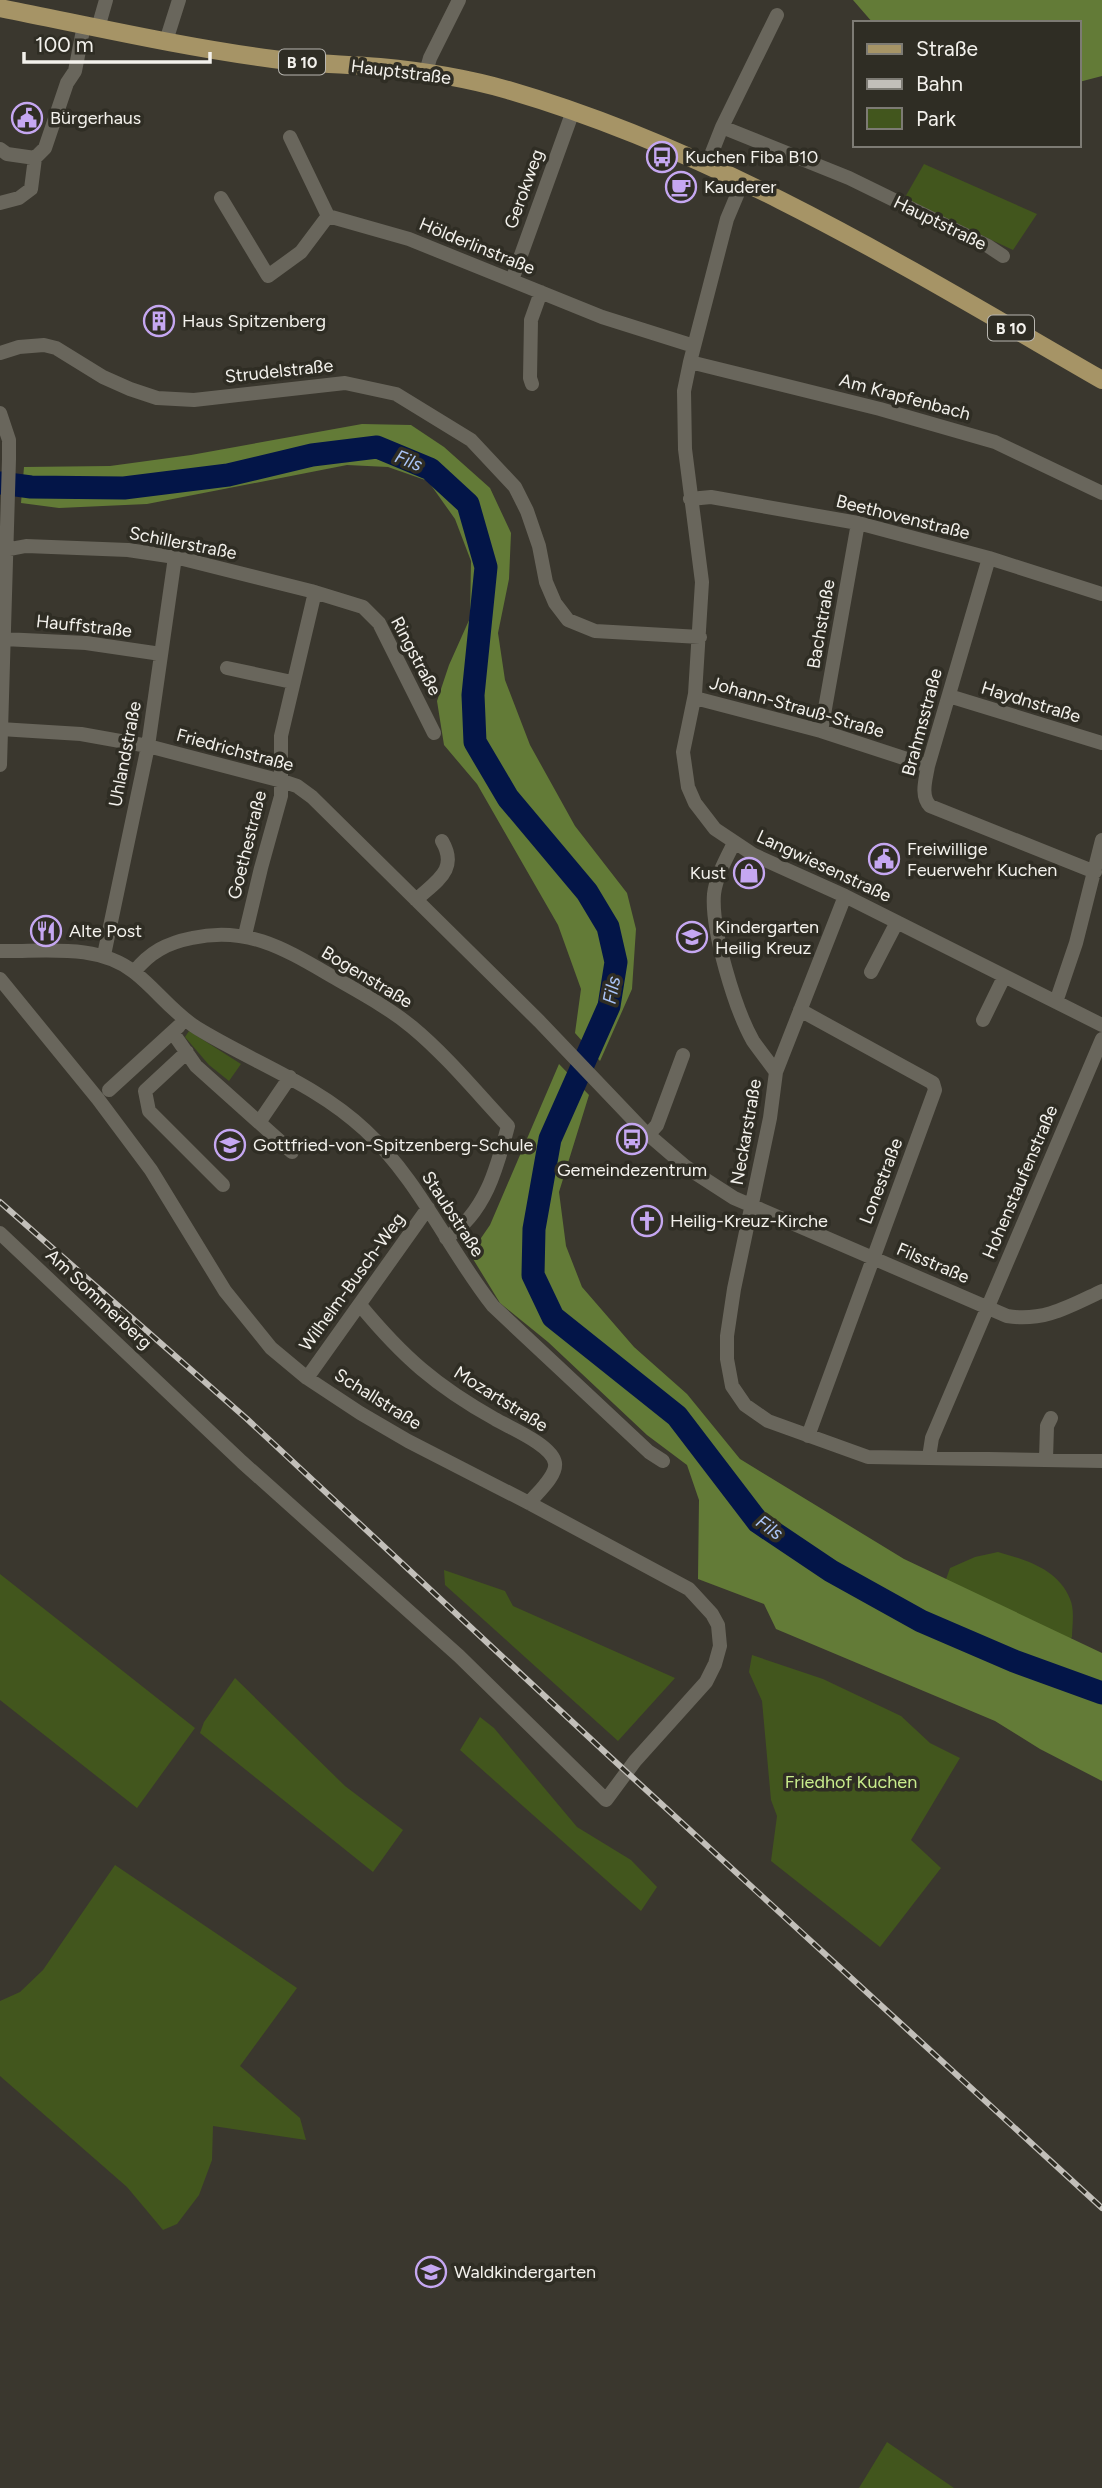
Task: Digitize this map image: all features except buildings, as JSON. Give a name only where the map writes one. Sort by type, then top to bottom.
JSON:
[{"type":"main road","name":"Hauptstraße","points":[[0,8],[274,60],[426,72],[506,90],[573,111],[743,181],[856,239],[1102,380]]},
{"type":"street","points":[[0,203],[19,198],[31,189],[35,158],[45,148],[67,83],[75,71],[91,27],[106,0]]},
{"type":"street","points":[[166,41],[179,0]]},
{"type":"street","points":[[426,72],[430,58],[459,0]]},
{"type":"street","points":[[707,165],[722,127],[776,15]]},
{"type":"street","name":"Gerokweg","points":[[512,280],[573,111]]},
{"type":"street","name":"Hauptstraße","points":[[722,127],[849,178],[988,246],[1003,256]]},
{"type":"street","points":[[221,198],[268,276],[301,252],[328,216],[290,137]]},
{"type":"street","points":[[0,149],[7,154],[35,158]]},
{"type":"street","name":"Langwiesenstraße","points":[[743,181],[727,219],[694,346],[683,412],[690,499],[702,582],[695,698],[683,752],[688,787],[695,803],[715,830],[734,844],[1102,1025]]},
{"type":"street","name":"Hölderlinstraße","points":[[328,216],[409,239],[602,317],[694,346]]},
{"type":"street","points":[[532,384],[531,320],[541,292]]},
{"type":"street","name":"Strudelstraße","points":[[0,354],[19,347],[56,348],[103,377],[157,398],[194,400],[345,383],[396,394],[471,440],[515,486],[539,546],[546,582],[555,603],[568,620],[595,631],[700,637]]},
{"type":"street","name":"Am Krapfenbach","points":[[690,362],[880,409],[995,442],[1102,493]]},
{"type":"street","points":[[0,413],[9,440],[8,513],[3,550],[0,765]]},
{"type":"street","name":"Beethovenstraße","points":[[690,499],[711,498],[859,523],[989,558],[1102,594]]},
{"type":"street","name":"Bachstraße","points":[[821,731],[859,523]]},
{"type":"street","name":"Schillerstraße","points":[[3,550],[26,546],[128,550],[175,558],[315,592]]},
{"type":"street","name":"Uhlandstraße","points":[[104,956],[148,746],[175,558]]},
{"type":"street","name":"Brahmsstraße","points":[[989,558],[928,766],[924,789],[926,801],[930,806],[1095,872]]},
{"type":"street","name":"Goethestraße","points":[[245,935],[281,796],[281,736],[315,592]]},
{"type":"street","name":"Ringstraße","points":[[315,592],[363,607],[379,623],[434,733]]},
{"type":"street","name":"Hauffstraße","points":[[3,639],[86,643],[161,654]]},
{"type":"street","points":[[227,668],[292,682]]},
{"type":"street","name":"Haydnstraße","points":[[949,696],[1102,743]]},
{"type":"street","name":"Johann-Strauß-Straße","points":[[695,698],[821,731],[928,766]]},
{"type":"street","name":"Friedrichstraße","points":[[1,729],[81,734],[148,746],[298,786],[568,1052]]},
{"type":"street","points":[[1056,1002],[1076,943],[1102,840]]},
{"type":"street","points":[[416,900],[444,873],[448,865],[450,854],[442,841]]},
{"type":"street","points":[[734,844],[724,863],[714,894],[718,939],[737,1006],[753,1041],[776,1072]]},
{"type":"street","name":"Neckarstraße","points":[[845,897],[776,1072],[770,1118],[734,1289],[727,1336],[727,1359],[732,1386],[745,1405],[757,1415],[781,1427],[868,1457],[1102,1461]]},
{"type":"street","name":"Langwiesenstraße","points":[[871,972],[897,922]]},
{"type":"street","name":"Bogenstraße","points":[[134,972],[150,954],[173,942],[204,935],[245,935],[281,947],[378,1003],[411,1026],[508,1126],[497,1170],[483,1198],[459,1230],[446,1238]]},
{"type":"street","name":"Staubstraße","points":[[0,951],[86,953],[104,956],[134,972],[184,1019],[290,1077],[364,1129],[389,1154],[428,1208],[475,1284],[493,1306],[649,1452],[663,1461]]},
{"type":"street","points":[[983,1020],[1004,977]]},
{"type":"street","name":"Schallstraße","points":[[0,979],[99,1099],[151,1170],[225,1291],[271,1348],[307,1378],[408,1441],[689,1590],[712,1614],[718,1625],[720,1646],[706,1682],[635,1761]]},
{"type":"street","name":"Lonestraße","points":[[800,1010],[933,1083],[934,1096],[808,1436]]},
{"type":"street","points":[[109,1090],[173,1033],[184,1019]]},
{"type":"street","points":[[173,1033],[196,1066],[292,1152]]},
{"type":"street","name":"Hohenstaufenstraße","points":[[929,1457],[932,1438],[1102,1039]]},
{"type":"street","points":[[145,1091],[187,1052]]},
{"type":"street","name":"Filsstraße","points":[[568,1052],[649,1134],[694,1172],[734,1198],[1007,1316],[1027,1319],[1052,1313],[1102,1291]]},
{"type":"street","points":[[649,1134],[657,1125],[684,1055]]},
{"type":"street","points":[[128,1072],[145,1091],[149,1111],[223,1185]]},
{"type":"street","points":[[260,1121],[290,1077]]},
{"type":"street","name":"Wilhelm-Busch-Weg","points":[[307,1378],[428,1208]]},
{"type":"street","name":"Am Sommerberg","points":[[0,1233],[242,1462],[459,1656],[606,1800],[635,1761]]},
{"type":"street","name":"Mozartstraße","points":[[360,1305],[393,1344],[420,1369],[460,1399],[535,1441],[552,1454],[554,1472],[529,1503]]},
{"type":"street","points":[[1045,1459],[1046,1426],[1051,1418]]},
{"type":"green space","points":[[853,0],[1102,0],[1102,76],[1081,81],[1081,21],[871,21]]},
{"type":"green space","points":[[924,164],[1037,214],[1013,250],[904,199]]},
{"type":"green space","points":[[362,424],[411,425],[444,447],[490,488],[511,533],[509,579],[498,633],[505,680],[530,745],[575,826],[627,893],[636,929],[632,989],[600,1061],[575,1033],[581,989],[558,925],[477,784],[444,745],[437,701],[449,665],[470,618],[471,561],[455,519],[428,481],[388,467],[347,465],[147,504],[59,508],[21,503],[24,467],[110,466],[191,455]]},
{"type":"green space","points":[[189,1031],[241,1064],[229,1081],[209,1065],[185,1037]]},
{"type":"green space","points":[[559,1064],[589,1095],[559,1192],[566,1246],[582,1287],[634,1347],[687,1394],[740,1459],[904,1559],[1102,1653],[1102,1781],[1040,1749],[995,1721],[776,1629],[764,1604],[698,1579],[699,1500],[687,1465],[647,1435],[548,1342],[500,1303],[470,1254],[490,1225]]},
{"type":"green space","points":[[998,1552],[1030,1562],[1049,1573],[1065,1589],[1072,1603],[1072,1637],[1044,1668],[935,1610],[950,1568],[975,1557]]},
{"type":"green space","points":[[444,1570],[505,1591],[513,1606],[675,1678],[618,1741],[445,1585]]},
{"type":"green space","points":[[0,1574],[195,1728],[137,1808],[0,1700]]},
{"type":"green space","name":"Friedhof Kuchen","points":[[752,1655],[823,1679],[901,1716],[930,1743],[960,1758],[911,1840],[941,1868],[880,1947],[771,1861],[777,1816],[771,1800],[762,1701],[749,1672]]},
{"type":"green space","points":[[235,1678],[345,1786],[403,1830],[373,1872],[200,1733],[204,1722]]},
{"type":"green space","points":[[480,1717],[494,1728],[577,1827],[631,1860],[657,1887],[641,1911],[460,1750]]},
{"type":"green space","points":[[115,1865],[297,1988],[240,2066],[300,2118],[306,2140],[213,2126],[212,2160],[199,2195],[177,2224],[163,2230],[127,2187],[0,2076],[0,2001],[20,1992],[43,1970]]},
{"type":"green space","points":[[887,2442],[954,2488],[859,2488]]},
{"type":"waterway","name":"Fils","points":[[0,483],[31,487],[124,488],[228,475],[312,455],[377,447],[430,469],[468,504],[486,567],[473,695],[475,742],[508,798],[587,892],[608,927],[616,962],[609,1006],[550,1139],[534,1229],[533,1275],[553,1317],[677,1416],[758,1522],[831,1571],[921,1621],[1014,1661],[1102,1693]]},
{"type":"railway","points":[[0,1202],[247,1419],[608,1755],[1102,2208]]},
{"type":"place","name":"Bürgerhaus","points":[[27,118]]},
{"type":"place","name":"Kuchen Fiba B10","points":[[662,157]]},
{"type":"place","name":"Kauderer","points":[[681,187]]},
{"type":"place","name":"Haus Spitzenberg","points":[[159,321]]},
{"type":"place","name":"Freiwillige Feuerwehr Kuchen","points":[[884,859]]},
{"type":"place","name":"Kust","points":[[749,873]]},
{"type":"place","name":"Alte Post","points":[[46,931]]},
{"type":"place","name":"Kindergarten Heilig Kreuz","points":[[692,937]]},
{"type":"place","name":"Gemeindezentrum","points":[[632,1139]]},
{"type":"place","name":"Gottfried-von-Spitzenberg-Schule","points":[[230,1145]]},
{"type":"place","name":"Heilig-Kreuz-Kirche","points":[[647,1221]]},
{"type":"place","name":"Waldkindergarten","points":[[431,2272]]}]
